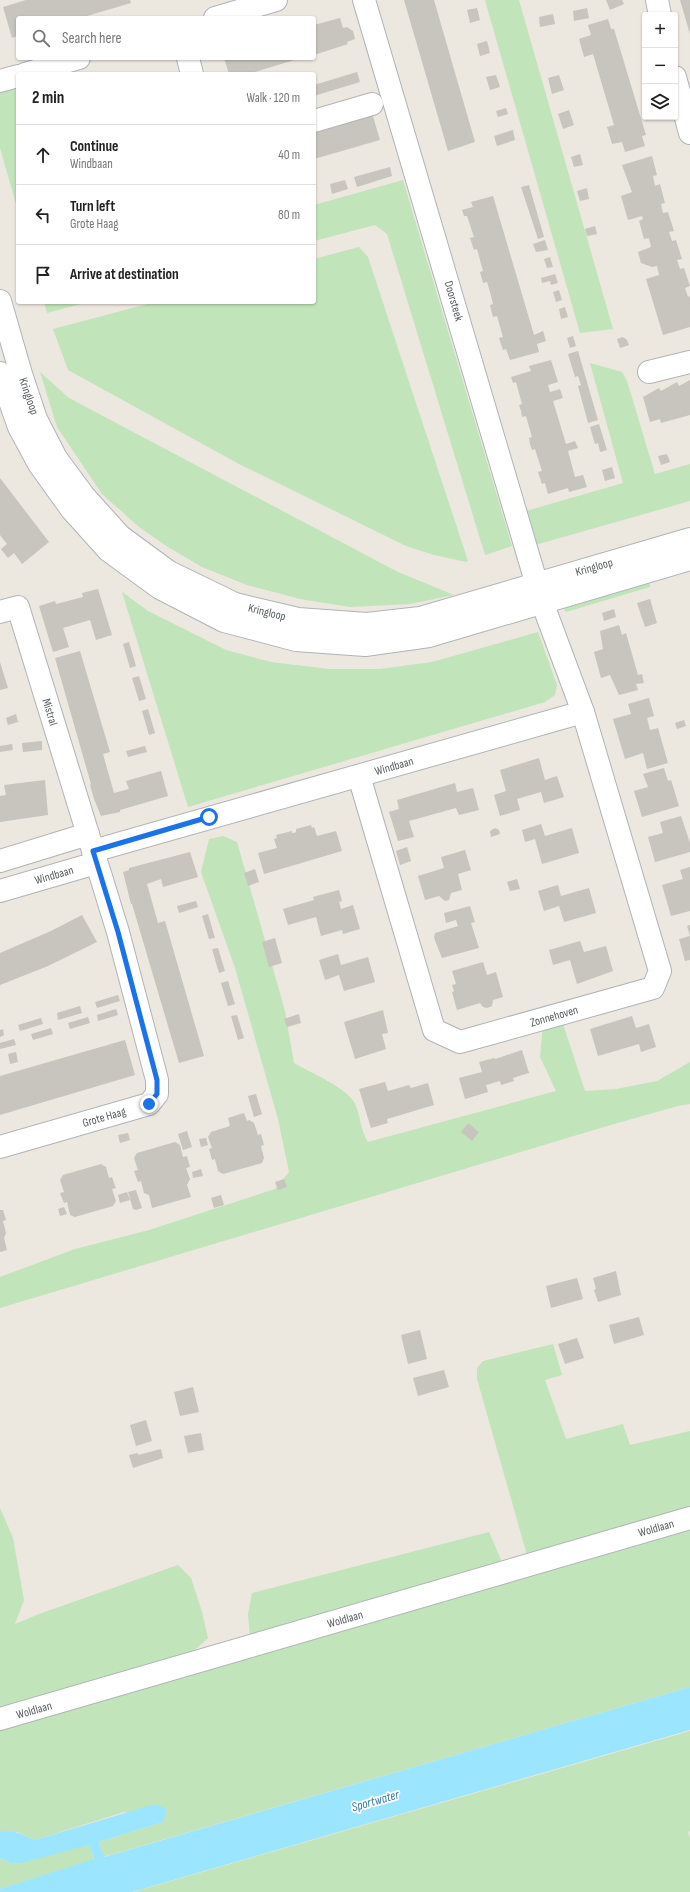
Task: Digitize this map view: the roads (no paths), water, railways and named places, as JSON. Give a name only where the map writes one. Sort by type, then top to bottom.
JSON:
[{"type":"street","points":[[222,16],[276,0]]},
{"type":"street","name":"Doorsteek","points":[[364,0],[540,593]]},
{"type":"street","points":[[657,0],[659,12]]},
{"type":"street","points":[[32,72],[72,60]]},
{"type":"street","points":[[188,60],[192,72]]},
{"type":"street","points":[[0,81],[16,77]]},
{"type":"street","points":[[677,84],[690,133]]},
{"type":"street","points":[[316,120],[372,104]]},
{"type":"street","name":"Kringloop","points":[[0,301],[21,374],[36,418],[56,458],[84,496],[120,536],[169,572],[235,604],[298,620],[367,624],[420,618],[690,559]]},
{"type":"street","points":[[648,372],[690,362]]},
{"type":"street","name":"Kringloop","points":[[0,373],[19,428],[39,464],[72,510],[108,550],[160,588],[224,621],[296,640],[365,645],[430,636],[540,593],[690,539]]},
{"type":"street","points":[[540,593],[583,712]]},
{"type":"street","name":"Mistral","points":[[0,612],[18,607],[92,850]]},
{"type":"street","name":"Windbaan","points":[[0,891],[92,850],[583,712]]},
{"type":"street","name":"Zonnehoven","points":[[359,776],[434,1030],[460,1042],[653,988],[660,971],[583,712]]},
{"type":"street","name":"Windbaan","points":[[0,861],[92,850]]},
{"type":"street","name":"Grote Haag","points":[[0,1147],[149,1104],[157,1094],[157,1080],[118,932],[92,850]]},
{"type":"street","name":"Woldlaan","points":[[0,1719],[690,1518]]},
{"type":"water","name":"Sportwater","points":[[690,1687],[690,1730],[132,1892],[0,1892],[0,1889],[94,1859],[89,1845],[22,1863],[12,1864],[0,1858],[0,1832],[10,1831],[22,1834],[35,1840],[155,1804],[165,1808],[166,1814],[163,1822],[99,1842],[104,1857]]}]
